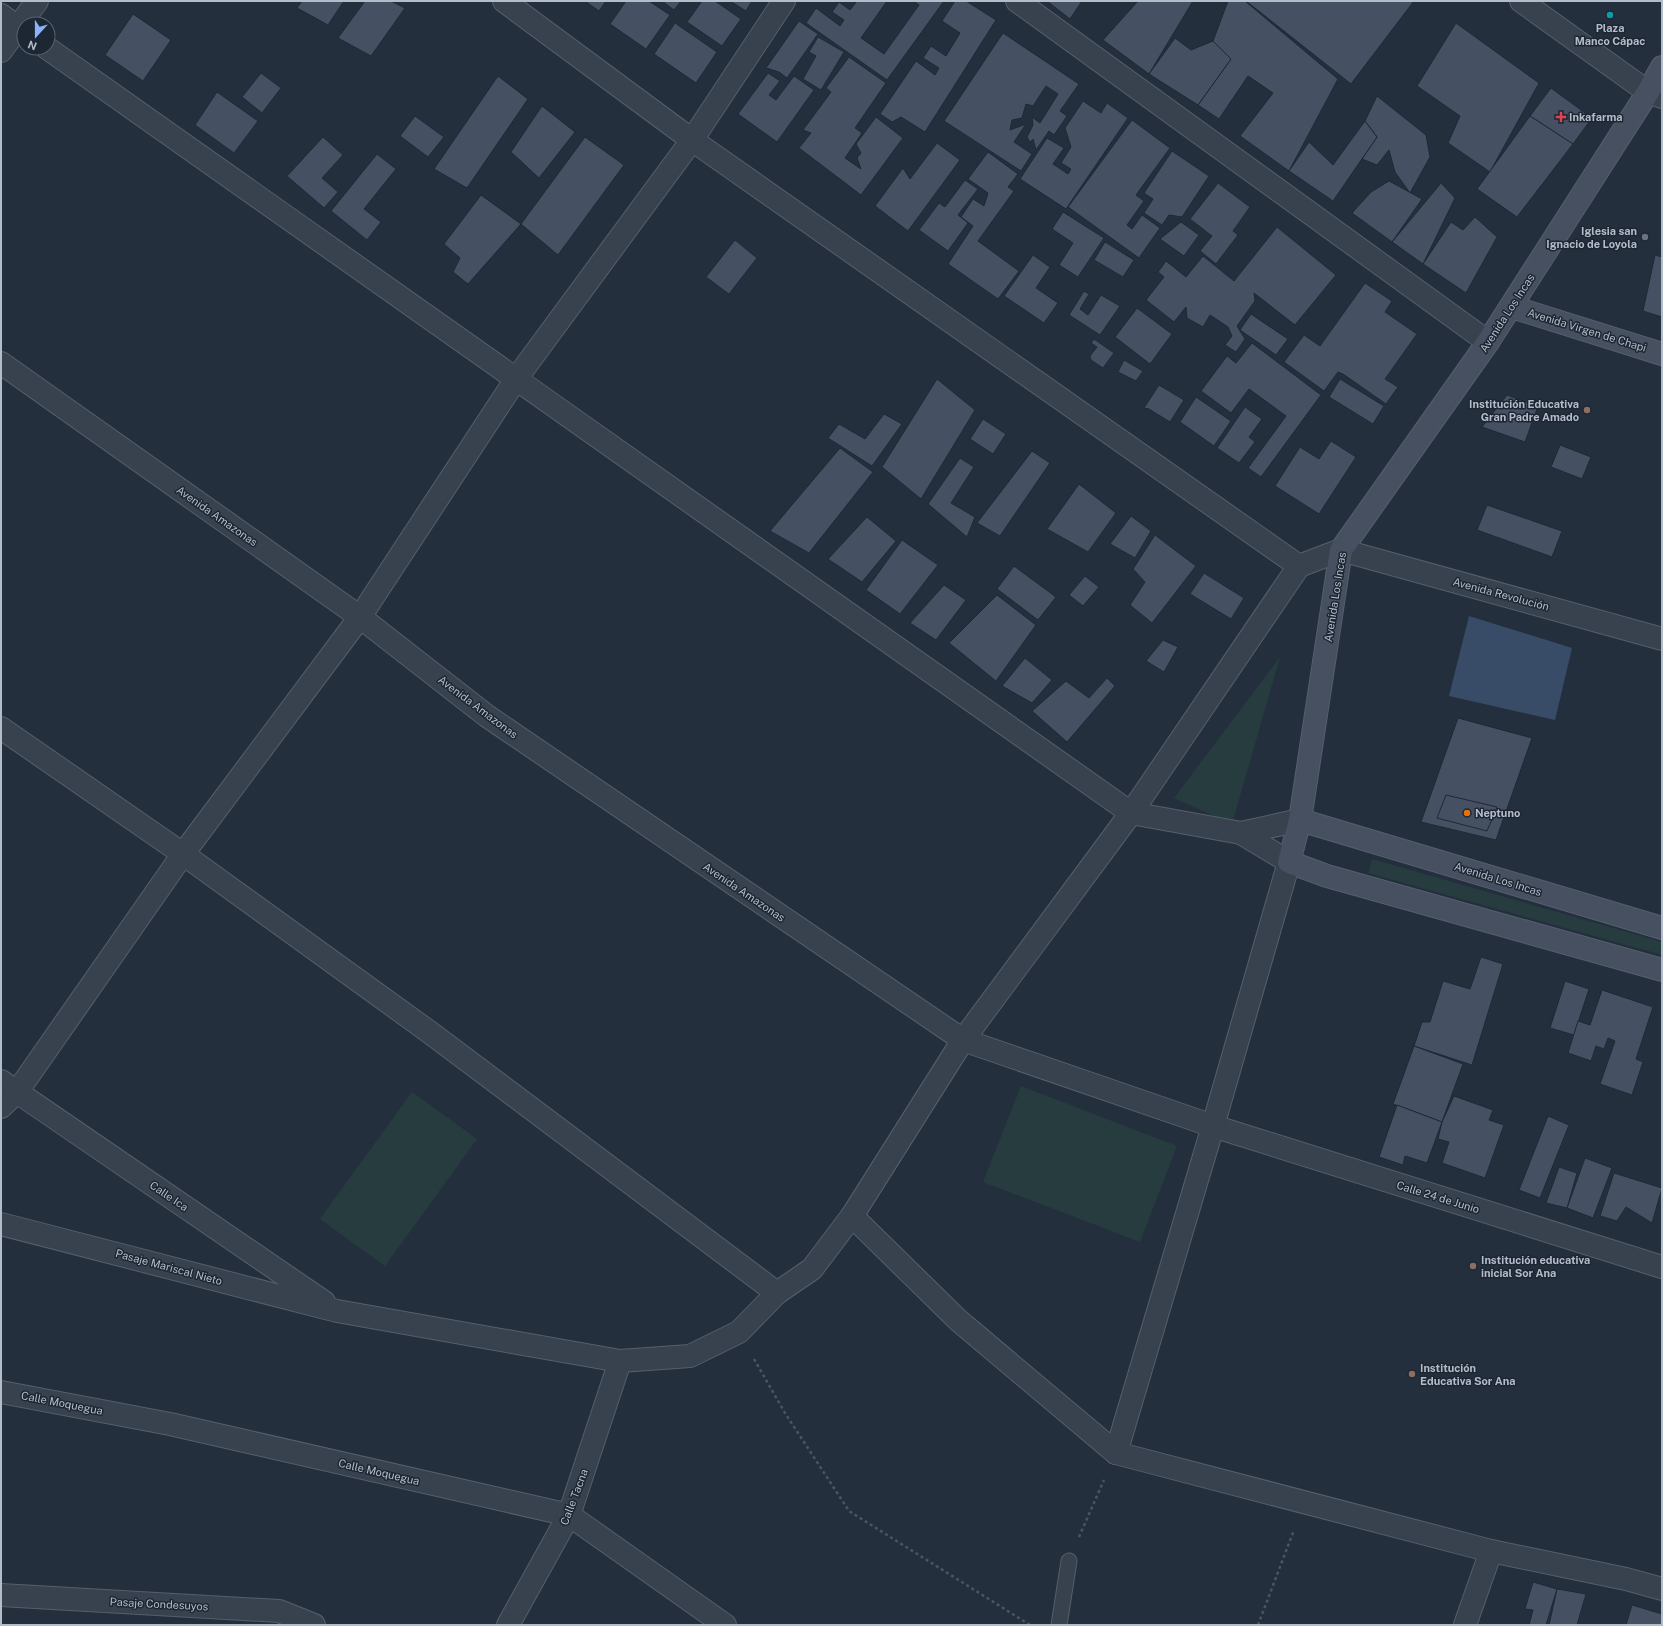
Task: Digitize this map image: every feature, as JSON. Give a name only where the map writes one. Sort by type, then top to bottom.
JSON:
[{"type":"main road","name":"Avenida Los Incas","points":[[1662,67],[1655,94],[1488,342],[1341,550],[1300,820],[1662,928]]},
{"type":"main road","name":"Avenida Virgen de Chapi","points":[[1512,307],[1662,354]]},
{"type":"main road","points":[[1300,820],[1289,862],[1327,876],[1662,970]]},
{"type":"street","points":[[1,51],[14,25],[37,1]]},
{"type":"street","points":[[504,1],[692,140],[1299,566],[1341,550]]},
{"type":"street","points":[[1,1107],[6,1089],[184,854],[360,617],[516,379],[692,140],[784,1]]},
{"type":"street","points":[[1017,1],[1488,342]]},
{"type":"street","points":[[1521,1],[1655,94]]},
{"type":"street","points":[[56,54],[1131,813],[1241,833],[1289,862],[1116,1454]]},
{"type":"street","name":"Avenida Amazonas","points":[[1,363],[360,617],[487,716],[963,1040],[1213,1126]]},
{"type":"street","name":"Avenida Revolución","points":[[1341,550],[1662,639]]},
{"type":"street","name":"Pasaje Mariscal Nieto","points":[[1,1224],[337,1311],[620,1361],[690,1356],[739,1332],[777,1293],[812,1269],[852,1216],[963,1040],[1131,813],[1299,566]]},
{"type":"street","points":[[1,728],[184,854],[428,1031],[777,1293]]},
{"type":"street","points":[[1241,833],[1300,820]]},
{"type":"street","name":"Calle Ica","points":[[6,1089],[337,1311]]},
{"type":"street","name":"Calle 24 de Junio","points":[[1213,1126],[1662,1267]]},
{"type":"street","points":[[852,1216],[958,1320],[1116,1454],[1491,1551],[1626,1579],[1662,1589]]},
{"type":"street","name":"Calle Tacna","points":[[508,1625],[569,1515],[620,1361]]},
{"type":"street","name":"Calle Moquegua","points":[[1,1392],[170,1424],[569,1515],[725,1625]]},
{"type":"street","points":[[1465,1625],[1491,1551]]},
{"type":"street","name":"Pasaje Condesuyos","points":[[1,1595],[279,1611],[314,1625]]},
{"type":"lane","points":[[1059,1625],[1069,1561]]},
{"type":"path","points":[[739,1332],[785,1413],[850,1511],[1030,1625]]},
{"type":"path","points":[[1069,1561],[1116,1454]]},
{"type":"path","points":[[1258,1625],[1305,1503]]},
{"type":"green space","points":[[1280,657],[1232,824],[1174,798]]},
{"type":"green space","points":[[1372,859],[1662,942],[1662,955],[1368,873]]},
{"type":"green space","points":[[1021,1086],[1177,1146],[1140,1242],[983,1182]]},
{"type":"green space","points":[[412,1092],[477,1139],[385,1266],[320,1219]]},
{"type":"water","points":[[1469,616],[1572,648],[1555,720],[1449,696]]},
{"type":"building","points":[[302,1],[344,1],[328,25],[297,8]]},
{"type":"building","points":[[365,1],[391,1],[405,8],[371,56],[338,38]]},
{"type":"building","points":[[585,1],[606,1],[599,11]]},
{"type":"building","points":[[626,1],[649,1],[670,15],[646,49],[610,24]]},
{"type":"building","points":[[662,1],[681,1],[674,10]]},
{"type":"building","points":[[702,1],[715,1],[741,19],[722,46],[687,22]]},
{"type":"building","points":[[730,1],[752,1],[746,11]]},
{"type":"building","points":[[857,1],[887,1],[861,38],[884,54],[919,5],[913,1],[944,1],[887,80],[806,23],[816,8],[840,26],[844,20],[832,12],[839,2],[850,10]]},
{"type":"building","points":[[955,1],[966,1],[996,20],[925,132],[901,117],[892,122],[880,114],[916,61],[935,75],[939,68],[923,58],[931,46],[946,56],[960,33],[942,21]]},
{"type":"building","points":[[1047,1],[1082,1],[1070,19]]},
{"type":"building","points":[[1138,1],[1193,1],[1149,74],[1103,40]]},
{"type":"building","points":[[1228,1],[1245,1],[1338,79],[1289,171],[1240,136],[1273,93],[1248,76],[1219,119],[1198,105],[1231,59],[1213,41]]},
{"type":"building","points":[[1246,1],[1414,1],[1351,84]]},
{"type":"building","points":[[133,14],[171,40],[143,81],[105,55]]},
{"type":"building","points":[[799,21],[818,34],[787,78],[779,72],[766,68]]},
{"type":"building","points":[[675,23],[717,52],[696,83],[654,54]]},
{"type":"building","points":[[1456,23],[1539,83],[1490,172],[1448,143],[1460,116],[1417,86]]},
{"type":"building","points":[[1003,33],[1079,84],[1060,111],[1067,116],[1054,135],[1049,131],[1036,150],[1033,139],[1030,142],[1027,137],[1033,125],[1032,117],[1040,123],[1058,94],[1046,86],[1033,106],[1026,104],[1022,118],[1012,120],[1010,130],[1026,124],[1014,142],[1032,154],[1021,171],[944,121]]},
{"type":"building","points":[[818,37],[844,52],[821,90],[803,79],[816,56],[809,52]]},
{"type":"building","points":[[1175,38],[1191,50],[1213,41],[1231,59],[1198,105],[1149,74]]},
{"type":"building","points":[[849,57],[886,83],[855,128],[862,133],[845,158],[861,169],[857,158],[861,153],[856,144],[876,117],[903,138],[861,195],[799,148],[811,133],[803,130],[831,92],[826,88]]},
{"type":"building","points":[[261,73],[281,88],[262,113],[242,97]]},
{"type":"building","points":[[768,73],[780,81],[769,95],[776,100],[794,76],[814,90],[777,142],[738,114]]},
{"type":"building","points":[[498,76],[528,99],[467,188],[434,169]]},
{"type":"building","name":"Inkafarma","points":[[1551,88],[1592,118],[1573,144],[1530,116]]},
{"type":"building","points":[[217,92],[258,121],[234,153],[195,125]]},
{"type":"building","points":[[1377,96],[1426,135],[1430,157],[1410,193],[1395,172],[1389,150],[1377,165],[1362,159],[1377,137],[1365,121]]},
{"type":"building","points":[[1083,101],[1101,113],[1107,103],[1128,118],[1066,209],[1020,179],[1047,138],[1064,148],[1053,164],[1068,174],[1071,169],[1061,163],[1071,147],[1065,128]]},
{"type":"building","points":[[542,106],[575,132],[539,178],[511,152]]},
{"type":"building","points":[[415,116],[444,137],[428,157],[400,136]]},
{"type":"building","points":[[1530,116],[1573,144],[1517,217],[1477,189]]},
{"type":"building","points":[[1132,120],[1170,148],[1136,195],[1144,201],[1127,225],[1132,229],[1142,215],[1160,228],[1139,258],[1068,207]]},
{"type":"building","points":[[1365,121],[1377,137],[1333,201],[1289,171],[1309,142],[1333,165]]},
{"type":"building","points":[[323,137],[343,155],[322,178],[338,192],[324,208],[287,176]]},
{"type":"building","points":[[585,137],[624,165],[558,255],[521,224]]},
{"type":"building","points":[[937,143],[960,160],[908,231],[875,206],[903,168],[910,179]]},
{"type":"building","points":[[1172,151],[1209,176],[1182,217],[1169,215],[1162,225],[1144,213],[1153,199],[1144,193]]},
{"type":"building","points":[[988,152],[1018,174],[1008,187],[1014,191],[978,241],[1019,271],[998,299],[948,264],[973,226],[961,217],[973,199],[984,206],[988,193],[968,179]]},
{"type":"building","points":[[377,154],[396,169],[364,209],[381,222],[367,240],[331,211]]},
{"type":"building","points":[[965,180],[978,189],[958,215],[968,223],[948,251],[919,230],[939,203],[945,207]]},
{"type":"building","points":[[1389,181],[1422,199],[1392,242],[1352,213],[1371,192]]},
{"type":"building","points":[[1218,183],[1250,207],[1233,231],[1238,235],[1216,264],[1200,251],[1212,236],[1190,219]]},
{"type":"building","points":[[1441,183],[1455,198],[1423,264],[1392,242]]},
{"type":"building","points":[[481,195],[521,224],[468,284],[453,272],[460,258],[444,244]]},
{"type":"building","points":[[1063,212],[1104,238],[1078,277],[1059,265],[1073,243],[1052,229]]},
{"type":"building","points":[[1475,217],[1497,237],[1466,293],[1423,264],[1451,222],[1463,230]]},
{"type":"building","points":[[1181,222],[1199,235],[1184,256],[1160,239]]},
{"type":"building","points":[[1277,227],[1336,275],[1295,325],[1254,293],[1255,301],[1237,326],[1245,339],[1236,352],[1225,345],[1232,336],[1228,327],[1210,315],[1203,327],[1187,318],[1186,307],[1174,322],[1146,300],[1164,277],[1158,272],[1166,261],[1186,277],[1203,256],[1234,281]]},
{"type":"building","points":[[735,240],[757,258],[729,294],[706,277]]},
{"type":"building","points":[[1105,242],[1134,260],[1123,277],[1094,260]]},
{"type":"building","points":[[1033,255],[1050,267],[1036,288],[1058,303],[1044,323],[1004,296]]},
{"type":"building","points":[[1655,255],[1662,257],[1662,317],[1643,311]]},
{"type":"building","points":[[1365,283],[1392,301],[1385,312],[1417,334],[1385,379],[1398,387],[1386,404],[1338,372],[1324,391],[1284,362],[1304,335],[1320,346]]},
{"type":"building","points":[[1084,291],[1089,294],[1080,309],[1088,315],[1101,295],[1120,306],[1100,335],[1069,315]]},
{"type":"building","points":[[1137,308],[1172,334],[1150,364],[1115,337]]},
{"type":"building","points":[[1251,314],[1288,339],[1276,355],[1240,330]]},
{"type":"building","points":[[1094,339],[1114,353],[1103,368],[1091,360],[1090,356],[1097,347],[1091,343]]},
{"type":"building","points":[[1252,343],[1321,395],[1261,477],[1248,468],[1286,416],[1249,389],[1231,413],[1201,391],[1227,356],[1236,363]]},
{"type":"building","points":[[1124,360],[1143,371],[1136,381],[1118,372]]},
{"type":"building","points":[[937,379],[975,410],[921,499],[882,467]]},
{"type":"building","points":[[1340,379],[1384,406],[1373,424],[1329,397]]},
{"type":"building","points":[[1159,385],[1184,400],[1170,422],[1149,409],[1144,408]]},
{"type":"building","points":[[1507,395],[1538,406],[1525,442],[1482,427]]},
{"type":"building","points":[[1196,397],[1231,421],[1214,446],[1180,422]]},
{"type":"building","points":[[1245,407],[1262,419],[1249,437],[1255,442],[1239,463],[1217,448]]},
{"type":"building","points":[[884,414],[902,424],[872,466],[828,438],[839,424],[865,439]]},
{"type":"building","points":[[983,419],[1006,434],[993,454],[970,439]]},
{"type":"building","points":[[1331,441],[1356,457],[1319,514],[1275,486],[1300,447],[1319,459]]},
{"type":"building","points":[[1560,445],[1591,457],[1582,479],[1551,467]]},
{"type":"building","points":[[840,448],[873,472],[809,553],[770,531]]},
{"type":"building","points":[[1032,451],[1050,463],[1000,536],[977,523]]},
{"type":"building","points":[[960,458],[974,467],[951,503],[975,517],[967,537],[928,504]]},
{"type":"building","points":[[1079,484],[1116,513],[1088,552],[1047,529]]},
{"type":"building","points":[[1487,505],[1562,531],[1552,557],[1477,530]]},
{"type":"building","points":[[1131,516],[1151,531],[1135,558],[1110,544]]},
{"type":"building","points":[[867,517],[896,541],[862,582],[828,559]]},
{"type":"building","points":[[1155,535],[1196,566],[1152,623],[1130,605],[1145,582],[1133,569]]},
{"type":"building","points":[[902,540],[938,565],[900,614],[866,590]]},
{"type":"building","points":[[1014,566],[1056,597],[1038,620],[997,589]]},
{"type":"building","points":[[1204,573],[1244,598],[1231,619],[1190,594]]},
{"type":"building","points":[[1085,576],[1099,587],[1083,606],[1069,595]]},
{"type":"building","points":[[944,585],[966,600],[936,640],[910,623]]},
{"type":"building","points":[[997,595],[1036,625],[996,681],[949,643]]},
{"type":"building","points":[[1163,640],[1178,647],[1164,672],[1146,661]]},
{"type":"building","points":[[1025,658],[1052,680],[1032,703],[1002,686]]},
{"type":"building","points":[[1107,678],[1115,686],[1067,742],[1032,711],[1066,681],[1089,698]]},
{"type":"building","points":[[1458,718],[1532,738],[1496,840],[1421,822]]},
{"type":"building","name":"Neptuno","points":[[1446,795],[1497,807],[1487,831],[1437,818]]},
{"type":"building","points":[[1481,957],[1503,964],[1472,1065],[1414,1046],[1422,1022],[1430,1022],[1443,981],[1470,989]]},
{"type":"building","points":[[1565,981],[1589,989],[1574,1035],[1550,1028]]},
{"type":"building","points":[[1602,990],[1653,1007],[1636,1059],[1643,1062],[1632,1095],[1600,1084],[1615,1041],[1608,1038],[1604,1049],[1596,1046],[1591,1061],[1568,1053],[1578,1021],[1590,1025]]},
{"type":"building","points":[[1414,1046],[1463,1064],[1442,1122],[1393,1104]]},
{"type":"building","points":[[1454,1096],[1493,1110],[1489,1120],[1504,1125],[1485,1178],[1442,1163],[1449,1142],[1438,1139],[1442,1122]]},
{"type":"building","points":[[1397,1105],[1442,1122],[1427,1163],[1405,1156],[1403,1165],[1379,1157]]},
{"type":"building","points":[[1548,1116],[1569,1125],[1540,1198],[1519,1190]]},
{"type":"building","points":[[1585,1158],[1612,1168],[1593,1218],[1567,1208]]},
{"type":"building","points":[[1559,1167],[1577,1173],[1567,1208],[1546,1203]]},
{"type":"building","points":[[1614,1173],[1662,1188],[1652,1223],[1626,1207],[1617,1221],[1600,1216]]},
{"type":"building","points":[[1533,1582],[1557,1589],[1546,1625],[1529,1625],[1533,1610],[1525,1609]]},
{"type":"building","points":[[1557,1589],[1586,1594],[1577,1625],[1549,1625]]},
{"type":"building","points":[[1632,1605],[1662,1614],[1662,1625],[1626,1625]]},
{"type":"place","name":"Plaza Manco Cápac","points":[[1610,15]]},
{"type":"place","name":"Inkafarma","points":[[1561,117]]},
{"type":"place","name":"Iglesia san Ignacio de Loyola","points":[[1645,237]]},
{"type":"place","name":"Institución Educativa Gran Padre Amado","points":[[1587,410]]},
{"type":"place","name":"Neptuno","points":[[1467,813]]},
{"type":"place","name":"Institución educativa inicial Sor Ana","points":[[1473,1266]]},
{"type":"place","name":"Institución Educativa Sor Ana","points":[[1412,1374]]}]
